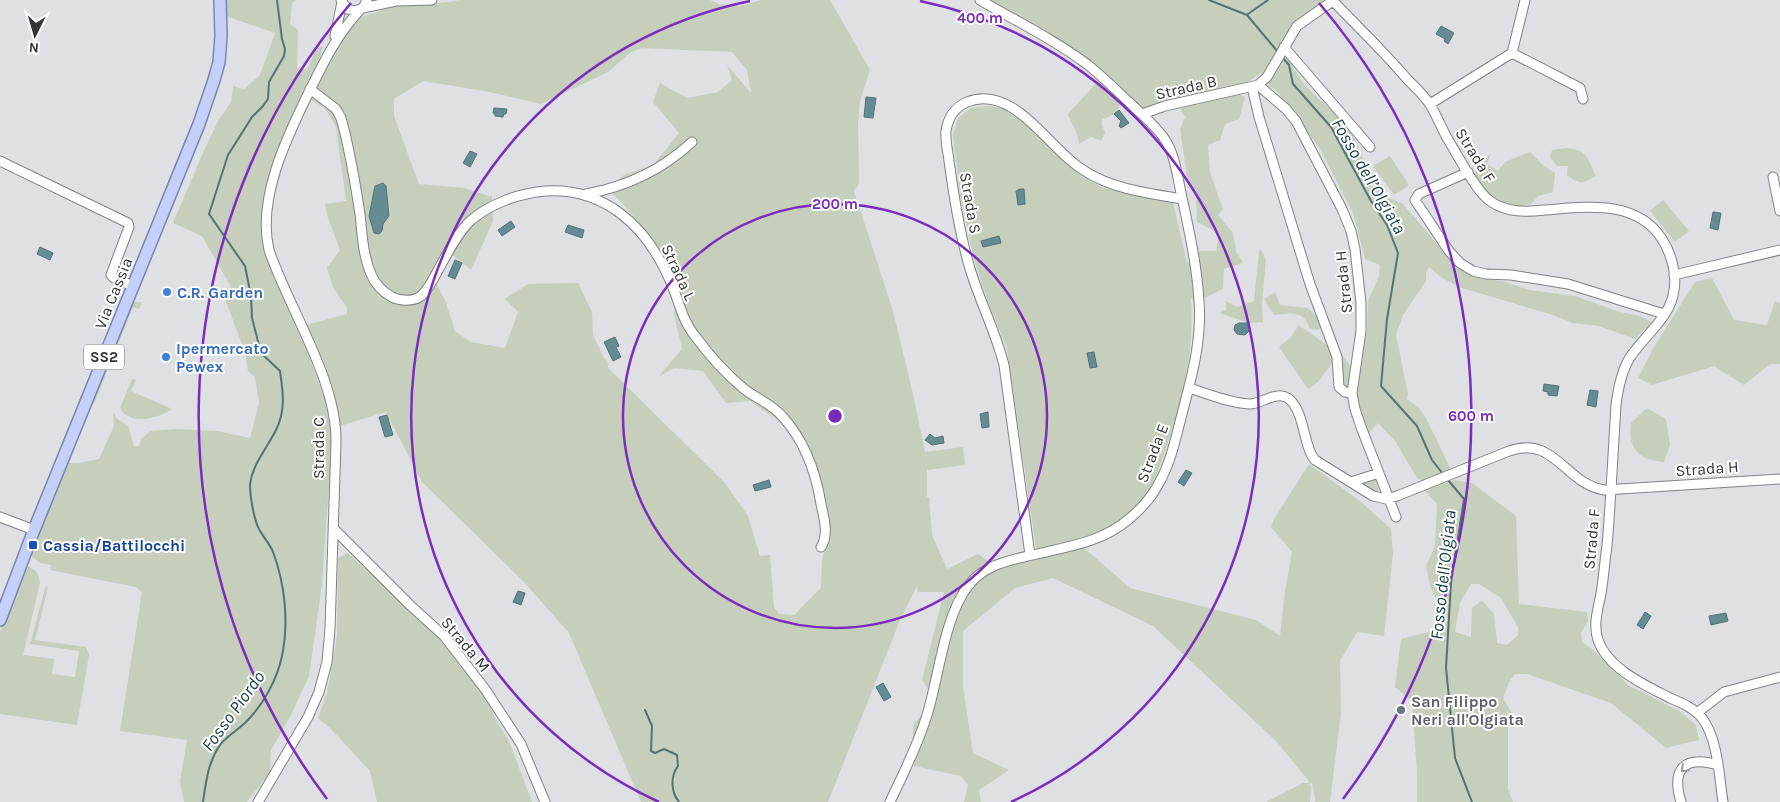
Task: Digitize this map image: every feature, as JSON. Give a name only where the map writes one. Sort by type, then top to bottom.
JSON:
[{"type":"main road","name":"Via Cassia","points":[[0,620],[34,530],[214,80],[220,45],[220,0]]},
{"type":"street","points":[[342,1],[344,6],[351,11],[363,6],[394,1],[432,0]]},
{"type":"street","name":"Strada B","points":[[980,0],[1077,57],[1103,77],[1142,114],[1170,105],[1255,86]]},
{"type":"street","points":[[1333,0],[1297,26],[1267,77],[1255,86],[1259,117],[1310,284],[1337,357],[1339,387],[1342,391],[1352,393]]},
{"type":"street","name":"Strada F","points":[[1333,0],[1430,104],[1475,185],[1486,198],[1495,204],[1509,209],[1527,212],[1606,207],[1621,210],[1638,217],[1652,227],[1663,242],[1669,254],[1674,275],[1673,295],[1664,314],[1634,352],[1622,376],[1616,406],[1604,565],[1596,620],[1598,639],[1607,654],[1625,672],[1697,713]]},
{"type":"street","name":"Strada C","points":[[333,44],[342,1]]},
{"type":"street","points":[[1430,104],[1512,53],[1526,1]]},
{"type":"street","name":"Strada C","points":[[258,802],[305,722],[324,676],[329,650],[336,442],[334,415],[323,379],[269,250],[266,233],[268,207],[287,137],[333,44],[346,25],[363,6]]},
{"type":"street","points":[[1281,52],[1370,147]]},
{"type":"street","points":[[1512,53],[1580,88],[1583,99]]},
{"type":"street","name":"Strada H","points":[[1255,86],[1286,109],[1296,121],[1342,209],[1351,231],[1357,260],[1362,325],[1352,393],[1354,409],[1396,517]]},
{"type":"street","name":"Strada L","points":[[310,89],[336,110],[341,118],[358,201],[368,267],[376,283],[394,298],[411,300],[423,294],[459,234],[473,219],[504,201],[533,193],[560,192],[583,195],[600,200],[609,205],[642,234],[664,267],[685,322],[694,335],[724,370],[746,390],[779,413],[806,452],[816,478],[825,531],[825,538],[821,547]]},
{"type":"street","name":"Strada S","points":[[1030,556],[1004,364],[998,341],[966,256],[950,172],[946,139],[949,120],[955,110],[967,102],[980,98],[998,101],[1022,115],[1070,161],[1092,176],[1122,188],[1182,199]]},
{"type":"street","name":"Strada E","points":[[890,802],[927,716],[952,615],[967,587],[984,570],[999,563],[1096,539],[1118,528],[1142,508],[1156,490],[1176,441],[1198,347],[1199,300],[1194,259],[1182,199],[1168,144],[1142,114]]},
{"type":"street","points":[[583,195],[608,190],[634,180],[662,166],[692,142]]},
{"type":"street","points":[[0,161],[128,223],[129,227],[111,275],[113,278],[133,286]]},
{"type":"street","points":[[1468,172],[1419,194],[1415,200],[1449,252],[1460,263],[1473,271],[1486,274],[1511,275],[1584,288],[1664,314]]},
{"type":"street","points":[[1773,177],[1780,211]]},
{"type":"street","points":[[1674,275],[1780,250]]},
{"type":"street","points":[[1189,388],[1249,404],[1257,403],[1270,397],[1282,396],[1288,398],[1296,406],[1301,417],[1313,457],[1321,464],[1376,498],[1390,499]]},
{"type":"street","name":"Strada H","points":[[1390,499],[1512,450],[1530,447],[1549,454],[1577,478],[1598,489],[1610,490],[1780,479]]},
{"type":"street","points":[[1351,482],[1379,473]]},
{"type":"street","points":[[0,517],[34,530]]},
{"type":"street","name":"Strada M","points":[[332,528],[444,636],[485,689],[518,738],[544,802]]},
{"type":"street","points":[[1723,802],[1714,746],[1704,722],[1697,713],[1724,692],[1780,677]]},
{"type":"street","points":[[1681,802],[1676,782],[1683,768],[1690,763],[1700,762],[1718,765]]},
{"type":"green space","points":[[225,0],[296,0],[292,3],[290,24],[298,30],[297,68],[307,70],[317,46],[323,47],[312,82],[293,114],[275,168],[265,248],[273,273],[311,361],[330,413],[333,429],[322,584],[309,676],[291,715],[271,750],[270,772],[247,802],[184,802],[180,781],[187,740],[120,731],[142,592],[136,587],[50,570],[51,565],[40,563],[31,556],[67,463],[99,459],[114,426],[113,412],[117,419],[128,426],[134,446],[139,446],[141,439],[151,431],[175,429],[217,431],[250,438],[259,403],[255,377],[248,371],[245,352],[222,291],[231,287],[202,236],[173,223],[205,148],[218,121],[231,102],[233,86],[244,89],[260,75],[275,33],[225,16]]},
{"type":"green space","points":[[460,0],[710,0],[719,4],[741,6],[761,0],[830,0],[870,70],[860,101],[858,124],[859,184],[854,191],[893,311],[925,452],[963,447],[965,465],[927,470],[927,497],[929,497],[932,535],[947,569],[978,554],[997,568],[1083,547],[1130,588],[1256,620],[1280,636],[1292,552],[1271,527],[1274,519],[1309,464],[1360,501],[1391,529],[1393,554],[1384,636],[1357,632],[1340,661],[1341,712],[1330,802],[1315,802],[1312,783],[1309,784],[1311,786],[1310,802],[1266,802],[1303,783],[1309,783],[1277,742],[1153,626],[1053,578],[1015,588],[963,631],[963,687],[973,753],[1009,770],[979,790],[981,802],[964,802],[968,785],[961,776],[914,766],[913,725],[935,700],[922,680],[944,592],[918,592],[917,586],[900,620],[828,802],[641,802],[569,633],[523,581],[422,482],[386,412],[340,426],[332,385],[306,325],[347,314],[347,308],[333,287],[327,268],[340,250],[327,215],[325,204],[346,201],[336,127],[325,108],[310,99],[334,49],[359,18],[394,6]],"holes":[[[642,48],[732,52],[747,70],[751,93],[727,65],[732,80],[718,92],[687,98],[660,83],[653,102],[679,133],[654,164],[622,176],[612,193],[677,268],[674,314],[682,349],[658,377],[674,368],[703,371],[726,403],[750,401],[803,438],[823,499],[830,534],[822,560],[821,588],[794,615],[779,614],[774,607],[770,555],[760,556],[748,516],[725,483],[609,369],[607,360],[604,358],[593,335],[592,312],[578,283],[528,284],[505,299],[518,312],[505,348],[471,342],[455,331],[445,300],[431,274],[451,254],[471,270],[493,221],[492,197],[464,188],[419,184],[394,116],[394,99],[423,81],[490,92],[541,104],[608,72],[631,52]]]},
{"type":"green space","points":[[989,0],[1326,0],[1293,26],[1287,57],[1303,83],[1325,105],[1347,122],[1365,163],[1381,189],[1389,198],[1402,203],[1442,249],[1471,275],[1505,282],[1529,290],[1575,296],[1620,312],[1640,316],[1652,322],[1635,339],[1599,326],[1573,323],[1553,315],[1462,288],[1442,278],[1429,267],[1426,273],[1426,281],[1403,315],[1396,335],[1408,394],[1407,399],[1419,408],[1426,418],[1451,470],[1423,482],[1417,478],[1395,441],[1378,423],[1367,435],[1355,397],[1336,383],[1343,370],[1335,355],[1341,353],[1358,377],[1367,332],[1368,301],[1379,276],[1380,265],[1365,259],[1353,213],[1319,147],[1275,89],[1268,86],[1261,73],[1249,81],[1141,109],[1114,80],[1078,52]]},
{"type":"green space","points":[[1099,80],[1122,97],[1121,102],[1113,114],[1102,119],[1105,133],[1101,141],[1091,137],[1079,144],[1068,114]]},
{"type":"green space","points":[[1222,89],[1245,97],[1239,119],[1225,124],[1220,140],[1208,145],[1210,173],[1223,209],[1218,215],[1233,233],[1236,251],[1243,263],[1224,269],[1223,289],[1196,302],[1191,298],[1191,337],[1182,396],[1165,452],[1144,498],[1125,517],[1107,529],[1077,540],[1036,548],[1007,349],[974,260],[960,194],[953,135],[958,118],[971,108],[989,106],[1005,109],[1024,121],[1080,175],[1103,188],[1173,203],[1187,263],[1200,251],[1216,251],[1219,233],[1197,222],[1196,194],[1187,176],[1180,129],[1185,117],[1180,109]]},
{"type":"green space","points":[[1566,148],[1583,153],[1589,160],[1596,176],[1584,182],[1578,182],[1567,175],[1568,166],[1557,166],[1550,157],[1552,150]]},
{"type":"green space","points":[[1530,152],[1544,166],[1555,173],[1553,192],[1538,196],[1531,204],[1517,207],[1503,203],[1486,194],[1473,175],[1491,153],[1487,164],[1498,171],[1505,162]]},
{"type":"green space","points":[[1390,156],[1409,185],[1394,195],[1373,166]]},
{"type":"green space","points":[[1663,200],[1689,231],[1675,242],[1650,211]]},
{"type":"green space","points":[[1261,250],[1266,259],[1262,304],[1263,322],[1249,323],[1219,313],[1226,310],[1226,301],[1237,307],[1254,301],[1259,251]]},
{"type":"green space","points":[[1712,278],[1734,320],[1767,325],[1775,301],[1780,304],[1780,364],[1770,364],[1744,385],[1714,366],[1652,385],[1638,378],[1654,347],[1695,282]]},
{"type":"green space","points":[[1275,292],[1280,305],[1308,308],[1315,315],[1324,314],[1328,316],[1329,324],[1317,330],[1310,329],[1304,319],[1296,314],[1274,315],[1264,299]]},
{"type":"green space","points":[[132,302],[142,302],[139,309],[133,307],[94,404],[92,403]]},
{"type":"green space","points":[[1299,325],[1328,346],[1334,361],[1318,382],[1308,389],[1279,347],[1290,338]]},
{"type":"green space","points":[[132,379],[136,380],[131,391],[172,409],[159,416],[144,419],[137,419],[124,414],[120,408]]},
{"type":"green space","points":[[1647,408],[1666,419],[1670,445],[1664,462],[1655,461],[1641,455],[1636,451],[1631,440],[1631,423]]},
{"type":"green space","points":[[1375,478],[1379,492],[1377,493],[1360,485],[1359,482]]},
{"type":"green space","points":[[1454,480],[1472,483],[1516,516],[1519,604],[1587,612],[1588,621],[1581,633],[1582,642],[1592,649],[1628,685],[1679,711],[1696,725],[1699,740],[1666,748],[1611,703],[1527,674],[1515,674],[1509,682],[1503,698],[1513,715],[1508,727],[1508,789],[1513,802],[1417,802],[1412,701],[1395,687],[1401,639],[1428,632],[1439,624],[1439,605],[1430,586],[1426,566],[1435,546],[1437,504],[1424,490]],"holes":[[[1471,584],[1479,584],[1501,598],[1518,627],[1518,635],[1507,645],[1497,643],[1494,614],[1482,600],[1472,608],[1471,637],[1455,632],[1460,603]]]},
{"type":"green space","points":[[348,553],[473,666],[496,720],[509,741],[532,802],[377,802],[370,771],[331,729],[318,718],[327,693],[337,636],[338,558]]},
{"type":"green space","points":[[26,566],[36,572],[40,583],[23,655],[54,659],[52,674],[75,677],[79,651],[30,644],[46,585],[48,588],[35,640],[86,647],[89,655],[77,725],[0,714],[0,632]]},
{"type":"water","points":[[1441,26],[1454,33],[1448,44],[1444,41],[1445,39],[1436,34]]},
{"type":"water","points":[[866,97],[876,98],[873,118],[864,117]]},
{"type":"water","points":[[494,108],[507,109],[506,114],[503,117],[495,116],[493,113]]},
{"type":"water","points":[[1119,110],[1129,123],[1121,128],[1119,126],[1121,121],[1114,114]]},
{"type":"water","points":[[470,151],[477,154],[470,167],[463,163]]},
{"type":"water","points":[[383,183],[386,186],[389,216],[379,234],[374,233],[369,216],[375,186]]},
{"type":"water","points":[[1024,189],[1025,204],[1018,205],[1016,191]]},
{"type":"water","points":[[1713,212],[1721,213],[1718,230],[1710,228]]},
{"type":"water","points":[[511,221],[515,227],[502,236],[498,230]]},
{"type":"water","points":[[568,225],[584,230],[582,238],[565,232]]},
{"type":"water","points":[[999,236],[1001,243],[983,247],[981,241]]},
{"type":"water","points":[[40,247],[53,253],[50,260],[37,254]]},
{"type":"water","points":[[455,260],[462,263],[455,279],[448,276]]},
{"type":"water","points":[[1247,323],[1250,330],[1245,335],[1237,334],[1234,330],[1235,325]]},
{"type":"water","points":[[615,337],[619,346],[616,347],[621,357],[613,361],[604,342]]},
{"type":"water","points":[[1094,352],[1097,367],[1090,368],[1087,353]]},
{"type":"water","points":[[1544,384],[1559,386],[1557,396],[1548,395],[1548,392],[1543,391]]},
{"type":"water","points":[[1590,390],[1598,391],[1596,407],[1587,405]]},
{"type":"water","points":[[988,412],[989,427],[982,428],[980,414]]},
{"type":"water","points":[[387,415],[393,435],[385,437],[379,417]]},
{"type":"water","points":[[930,434],[935,438],[943,436],[944,443],[932,445],[925,440]]},
{"type":"water","points":[[1186,470],[1192,473],[1184,486],[1178,482]]},
{"type":"water","points":[[769,480],[771,487],[755,491],[753,485]]},
{"type":"water","points":[[518,591],[525,593],[521,605],[513,602]]},
{"type":"water","points":[[1645,612],[1651,616],[1643,629],[1637,625]]},
{"type":"water","points":[[1726,613],[1728,621],[1711,625],[1709,616]]},
{"type":"water","points":[[883,683],[891,697],[884,701],[876,687]]},
{"type":"waterway","name":"Fosso Piordo","points":[[203,802],[208,772],[216,752],[220,745],[243,725],[264,700],[277,674],[284,643],[285,603],[283,590],[273,552],[255,520],[250,485],[254,470],[279,423],[283,394],[280,371],[261,353],[252,318],[251,296],[245,266],[209,214],[228,155],[252,117],[268,99],[269,82],[284,56],[285,49],[277,0]]},
{"type":"waterway","name":"Fosso dell’Olgiata","points":[[1209,0],[1247,15],[1278,52]]},
{"type":"waterway","points":[[1248,14],[1268,0]]},
{"type":"waterway","name":"Fosso dell’Olgiata","points":[[1282,57],[1289,65],[1293,84],[1331,127],[1371,201],[1387,225],[1398,253],[1387,319],[1381,386],[1417,426],[1432,460],[1443,474]]},
{"type":"waterway","name":"Fosso dell’Olgiata","points":[[1448,480],[1464,499],[1451,583],[1446,668],[1455,758],[1472,802]]},
{"type":"waterway","points":[[645,710],[652,726],[651,751],[655,753],[664,749],[677,755],[678,766],[675,770],[672,784],[674,794],[679,802]]},
{"type":"place","name":"C.R. Garden","points":[[167,292]]},
{"type":"place","name":"Ipermercato Pewex","points":[[166,357]]},
{"type":"place","name":"Cassia/Battilocchi","points":[[33,545]]},
{"type":"place","name":"San Filippo Neri all'Olgiata","points":[[1401,710]]}]
